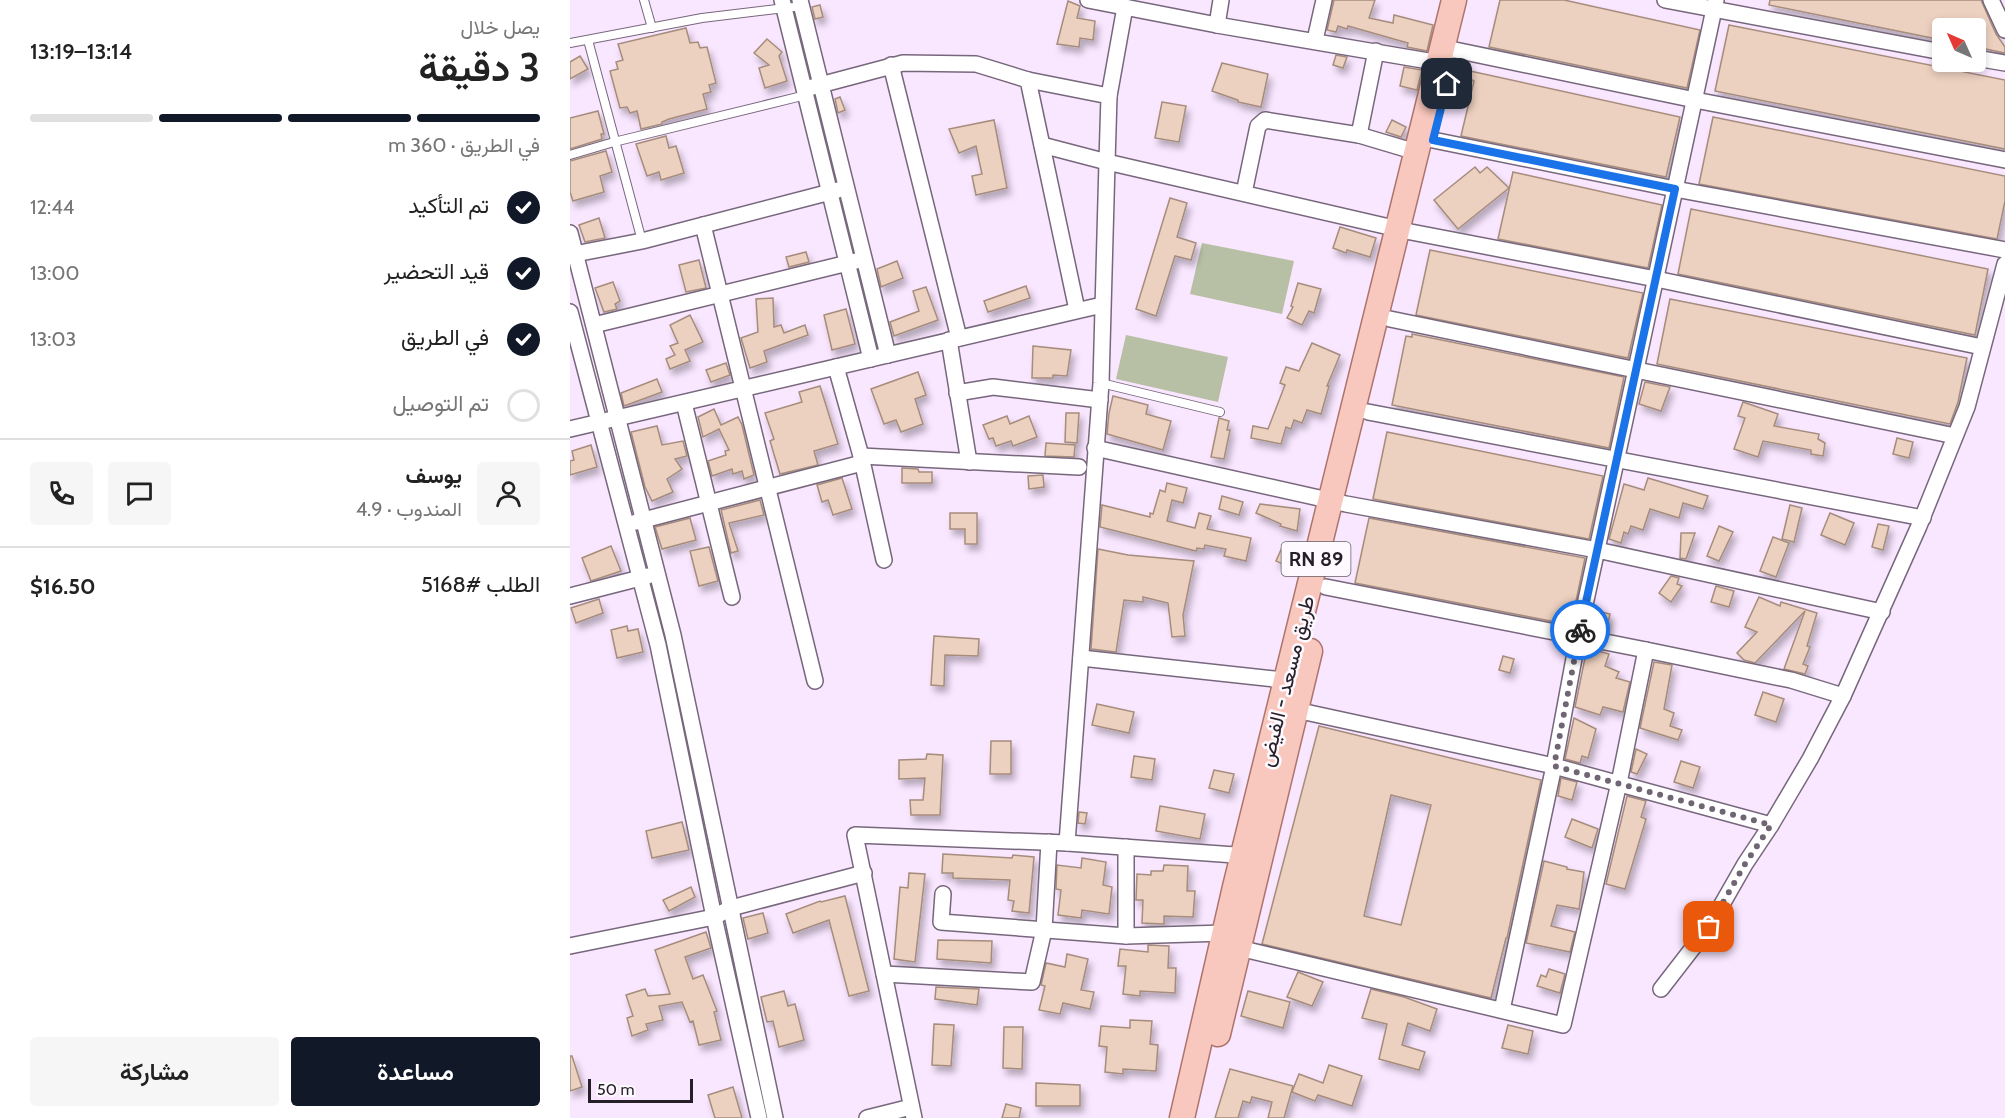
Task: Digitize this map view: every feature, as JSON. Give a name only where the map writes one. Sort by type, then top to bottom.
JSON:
[{"type":"main road","name":"طريق مسعد - الفيض","points":[[1448,59],[1454,0]]},
{"type":"main road","name":"طريق مسعد - الفيض","points":[[1182,1118],[1231,941],[1425,146],[1448,59],[1467,0]]},
{"type":"main road","name":"طريق مسعد - الفيض","points":[[1252,856],[1296,710],[1294,682],[1326,587],[1338,502],[1368,412],[1390,319],[1404,230]]},
{"type":"main road","name":"طريق مسعد - الفيض","points":[[1198,1118],[1231,941]]},
{"type":"street","points":[[1088,0],[1217,25],[1376,51],[1448,59],[1695,100],[2005,160]]},
{"type":"street","points":[[1217,25],[1221,0]]},
{"type":"street","points":[[1315,40],[1324,0]]},
{"type":"street","points":[[1665,0],[1715,5],[1932,50]]},
{"type":"street","points":[[1991,0],[2005,30]]},
{"type":"street","points":[[801,3],[888,355]]},
{"type":"street","points":[[783,4],[871,359]]},
{"type":"street","points":[[1502,1010],[1554,766],[1578,637],[1715,5]]},
{"type":"street","points":[[1067,843],[1101,383],[1109,96],[1125,7]]},
{"type":"street","points":[[1359,135],[1376,51]]},
{"type":"street","points":[[1986,60],[2005,63]]},
{"type":"street","points":[[806,92],[821,84],[903,63],[976,64],[1028,80],[1109,96]]},
{"type":"street","points":[[891,65],[954,339],[957,393],[969,462]]},
{"type":"street","points":[[1028,80],[1077,310]]},
{"type":"street","points":[[1244,193],[1257,126],[1265,120],[1675,189],[2005,250]]},
{"type":"street","points":[[1042,145],[1404,230],[1656,279],[1982,347]]},
{"type":"street","points":[[572,254],[642,241],[847,188]]},
{"type":"street","points":[[703,225],[816,681]]},
{"type":"street","points":[[570,233],[572,254],[595,331],[673,635],[775,1118]]},
{"type":"street","points":[[574,342],[595,331],[720,294],[864,258]]},
{"type":"street","points":[[1661,989],[1709,927],[1810,759],[1843,696],[1923,518],[1967,407],[2005,264]]},
{"type":"street","points":[[570,429],[1102,305]]},
{"type":"street","points":[[570,312],[574,342],[599,422],[658,645],[714,917],[759,1118]]},
{"type":"street","points":[[1390,319],[1955,436]]},
{"type":"street","points":[[836,367],[862,460],[884,560]]},
{"type":"street","points":[[957,393],[993,387],[1100,400]]},
{"type":"street","points":[[684,403],[732,597]]},
{"type":"street","points":[[1368,412],[1923,518]]},
{"type":"street","points":[[1095,448],[1338,502],[1597,550],[1882,612]]},
{"type":"street","points":[[627,525],[768,488],[862,460],[1079,467]]},
{"type":"street","points":[[570,596],[657,573]]},
{"type":"street","points":[[1326,587],[1646,650],[1791,681],[1843,696]]},
{"type":"street","points":[[943,894],[941,922],[1126,936],[1231,941],[1563,1025],[1619,783],[1646,650]]},
{"type":"street","points":[[1081,658],[1294,682]]},
{"type":"street","points":[[1296,710],[1554,766],[1771,825]]},
{"type":"street","points":[[867,1118],[913,1112],[855,835],[1049,842],[1252,856]]},
{"type":"street","points":[[884,974],[1032,982],[1044,930],[1049,842]]},
{"type":"street","points":[[1126,847],[1126,936]]},
{"type":"street","points":[[570,946],[714,917],[731,908],[864,873]]},
{"type":"lane","points":[[644,0],[652,28]]},
{"type":"lane","points":[[570,43],[783,4],[801,3]]},
{"type":"lane","points":[[588,40],[642,241]]},
{"type":"lane","points":[[570,155],[614,141],[806,92]]},
{"type":"lane","points":[[1101,383],[1220,412]]},
{"type":"green space","points":[[1202,243],[1294,261],[1282,314],[1190,294]]},
{"type":"green space","points":[[1126,335],[1228,357],[1218,402],[1116,379]]},
{"type":"building","points":[[1334,0],[1375,0],[1369,18],[1393,23],[1394,15],[1433,25],[1427,51],[1407,47],[1408,43],[1348,26],[1347,29],[1338,26],[1336,32],[1327,30]]},
{"type":"building","points":[[1500,0],[1564,0],[1700,30],[1687,88],[1489,47]]},
{"type":"building","points":[[1770,0],[1981,0],[1996,34],[2005,47],[2005,53],[1986,49],[1986,18],[1932,18],[1932,38],[1769,5]]},
{"type":"building","points":[[1068,1],[1080,6],[1077,18],[1095,21],[1093,40],[1080,38],[1079,47],[1057,44]]},
{"type":"building","points":[[820,5],[823,17],[815,19],[812,7]]},
{"type":"building","points":[[1729,25],[1932,65],[1932,72],[1965,72],[2005,80],[2005,149],[1715,91]]},
{"type":"building","points":[[686,28],[690,43],[698,42],[700,48],[707,47],[716,83],[709,85],[711,92],[703,94],[707,109],[641,129],[637,111],[630,113],[627,107],[620,108],[610,71],[618,69],[616,62],[623,60],[618,44]]},
{"type":"building","points":[[767,39],[782,52],[779,56],[787,81],[765,88],[759,68],[769,65],[754,53]]},
{"type":"building","points":[[1336,55],[1347,57],[1343,68],[1333,65]]},
{"type":"building","points":[[580,56],[588,69],[570,79],[570,62]]},
{"type":"building","points":[[1222,63],[1268,74],[1261,107],[1238,102],[1238,100],[1212,91]]},
{"type":"building","points":[[1404,67],[1422,70],[1417,90],[1400,86]]},
{"type":"building","points":[[1461,69],[1680,117],[1666,177],[1461,136],[1474,81],[1459,72]]},
{"type":"building","points":[[840,97],[845,110],[838,113],[835,99]]},
{"type":"building","points":[[1162,102],[1186,106],[1179,142],[1155,138]]},
{"type":"building","points":[[598,111],[604,134],[601,134],[602,139],[570,149],[570,118]]},
{"type":"building","points":[[1713,117],[2005,176],[2005,201],[1997,239],[1699,184]]},
{"type":"building","points":[[994,120],[1007,188],[976,195],[972,176],[982,174],[976,146],[959,153],[949,129]]},
{"type":"building","points":[[1392,120],[1406,127],[1401,137],[1386,132]]},
{"type":"building","points":[[666,136],[669,148],[676,146],[684,173],[661,180],[659,172],[647,176],[636,144]]},
{"type":"building","points":[[606,151],[612,172],[600,176],[604,192],[573,201],[570,192],[570,161]]},
{"type":"building","points":[[1475,167],[1480,173],[1487,167],[1509,188],[1458,229],[1434,200]]},
{"type":"building","points":[[1513,172],[1662,205],[1648,268],[1498,239]]},
{"type":"building","points":[[1170,198],[1187,203],[1177,237],[1196,243],[1191,260],[1175,256],[1156,316],[1136,309]]},
{"type":"building","points":[[1691,209],[1988,269],[1975,335],[1678,274]]},
{"type":"building","points":[[599,218],[605,238],[585,242],[579,225]]},
{"type":"building","points":[[1340,227],[1376,238],[1370,257],[1333,248]]},
{"type":"building","points":[[1430,250],[1643,293],[1628,358],[1416,315]]},
{"type":"building","points":[[806,252],[809,262],[789,267],[786,257]]},
{"type":"building","points":[[699,260],[706,288],[686,292],[679,265]]},
{"type":"building","points":[[897,261],[903,278],[881,287],[877,269]]},
{"type":"building","points":[[613,282],[620,301],[615,304],[617,309],[604,312],[595,288]]},
{"type":"building","points":[[1298,283],[1321,289],[1314,313],[1309,311],[1302,325],[1287,318],[1293,307],[1291,306]]},
{"type":"building","points":[[1026,286],[1030,298],[988,312],[984,301]]},
{"type":"building","points":[[926,287],[938,320],[894,336],[890,322],[919,311],[913,291]]},
{"type":"building","points":[[773,298],[774,327],[781,325],[784,333],[805,325],[808,335],[764,351],[767,362],[750,368],[741,338],[758,332],[756,299]]},
{"type":"building","points":[[1670,299],[1967,358],[1958,402],[1950,424],[1657,364]]},
{"type":"building","points":[[846,309],[855,344],[832,350],[824,315]]},
{"type":"building","points":[[690,315],[703,342],[685,350],[690,361],[670,369],[666,359],[675,355],[670,346],[678,343],[670,325]]},
{"type":"building","points":[[1412,334],[1624,377],[1609,448],[1392,405],[1406,336],[1412,337]]},
{"type":"building","points":[[1312,343],[1340,355],[1327,386],[1329,386],[1321,414],[1307,410],[1302,423],[1294,420],[1291,429],[1286,427],[1281,444],[1251,438],[1253,426],[1268,429],[1285,385],[1280,383],[1286,367],[1299,371]]},
{"type":"building","points":[[1033,346],[1071,350],[1067,376],[1032,378]]},
{"type":"building","points":[[726,363],[730,375],[711,382],[706,370]]},
{"type":"building","points":[[918,372],[926,395],[915,399],[923,424],[901,432],[896,420],[884,424],[871,389]]},
{"type":"building","points":[[657,379],[662,392],[624,406],[621,393]]},
{"type":"building","points":[[1645,382],[1670,387],[1661,411],[1639,404]]},
{"type":"building","points":[[820,386],[838,444],[814,451],[818,465],[780,474],[770,441],[774,439],[765,413],[802,402],[799,392]]},
{"type":"building","points":[[1113,396],[1148,405],[1146,414],[1171,421],[1163,450],[1107,434]]},
{"type":"building","points":[[1743,402],[1778,414],[1774,426],[1819,434],[1818,439],[1825,443],[1823,456],[1811,454],[1811,450],[1763,441],[1758,457],[1734,449],[1745,418],[1738,416]]},
{"type":"building","points":[[714,409],[721,425],[738,417],[754,475],[744,479],[742,471],[733,474],[732,469],[712,476],[708,461],[726,455],[725,451],[729,450],[719,429],[703,437],[698,417]]},
{"type":"building","points":[[1066,413],[1079,413],[1077,443],[1065,442]]},
{"type":"building","points":[[1007,416],[1010,424],[1029,416],[1037,437],[1013,446],[1011,441],[996,446],[993,438],[989,439],[983,425]]},
{"type":"building","points":[[1219,418],[1229,421],[1227,430],[1230,430],[1224,459],[1211,457]]},
{"type":"building","points":[[657,426],[662,445],[683,441],[687,456],[675,459],[682,469],[667,479],[673,492],[652,501],[645,487],[631,432]]},
{"type":"building","points":[[1387,432],[1603,476],[1589,539],[1373,499]]},
{"type":"building","points":[[1897,438],[1913,442],[1909,458],[1893,454]]},
{"type":"building","points":[[1046,443],[1075,445],[1074,457],[1045,456]]},
{"type":"building","points":[[591,445],[597,467],[570,475],[570,461],[574,460],[572,451]]},
{"type":"building","points":[[902,468],[932,472],[932,483],[902,483]]},
{"type":"building","points":[[1043,475],[1044,487],[1029,489],[1028,476]]},
{"type":"building","points":[[842,478],[852,509],[833,515],[828,500],[822,502],[817,485]]},
{"type":"building","points":[[1648,478],[1708,496],[1703,509],[1683,503],[1679,518],[1650,509],[1643,530],[1631,526],[1628,534],[1624,532],[1621,543],[1609,539],[1624,484],[1644,490]]},
{"type":"building","points":[[1167,483],[1187,488],[1183,503],[1172,500],[1167,521],[1195,528],[1199,513],[1211,516],[1207,529],[1251,538],[1246,561],[1224,556],[1226,549],[1205,545],[1204,549],[1197,548],[1196,551],[1100,527],[1102,505],[1150,517],[1160,490],[1165,492]]},
{"type":"building","points":[[1222,496],[1243,502],[1239,515],[1219,509]]},
{"type":"building","points":[[760,500],[764,515],[729,523],[738,551],[731,553],[721,510]]},
{"type":"building","points":[[1260,504],[1300,509],[1297,531],[1280,526],[1281,524],[1256,513]]},
{"type":"building","points":[[1790,505],[1802,508],[1794,542],[1782,539]]},
{"type":"building","points":[[950,513],[977,513],[977,544],[965,544],[965,529],[950,529]]},
{"type":"building","points":[[1830,513],[1854,523],[1845,545],[1821,535]]},
{"type":"building","points":[[690,518],[696,540],[662,549],[655,527]]},
{"type":"building","points":[[1369,518],[1585,558],[1571,625],[1355,583]]},
{"type":"building","points":[[1878,524],[1889,526],[1883,550],[1872,547]]},
{"type":"building","points":[[1719,526],[1733,532],[1719,561],[1707,556]]},
{"type":"building","points":[[1681,533],[1695,533],[1686,559],[1680,558]]},
{"type":"building","points":[[1773,537],[1789,543],[1776,577],[1760,571]]},
{"type":"building","points":[[1284,543],[1299,546],[1289,567],[1276,561]]},
{"type":"building","points":[[611,546],[621,571],[591,581],[582,558]]},
{"type":"building","points":[[709,547],[718,581],[699,586],[690,551]]},
{"type":"building","points":[[1098,549],[1128,555],[1194,561],[1183,615],[1185,636],[1172,637],[1168,603],[1143,597],[1143,602],[1124,600],[1116,652],[1091,649]]},
{"type":"building","points":[[1671,576],[1679,578],[1677,584],[1682,586],[1671,602],[1659,593]]},
{"type":"building","points":[[1716,586],[1734,591],[1729,607],[1711,602]]},
{"type":"building","points":[[1759,597],[1780,606],[1781,602],[1817,613],[1807,646],[1810,647],[1803,664],[1808,666],[1805,674],[1784,669],[1805,611],[1755,663],[1744,660],[1737,653],[1757,632],[1745,627]]},
{"type":"building","points":[[599,599],[603,613],[576,623],[571,608]]},
{"type":"building","points":[[1594,610],[1610,614],[1606,632],[1590,629]]},
{"type":"building","points":[[627,626],[628,631],[638,629],[643,652],[617,658],[611,630]]},
{"type":"building","points":[[934,636],[979,639],[978,656],[945,655],[944,686],[931,685]]},
{"type":"building","points":[[1587,648],[1609,654],[1605,666],[1619,672],[1616,678],[1630,682],[1623,712],[1603,707],[1600,715],[1575,707]]},
{"type":"building","points":[[1503,656],[1514,659],[1510,673],[1499,670]]},
{"type":"building","points":[[1654,662],[1672,665],[1664,709],[1674,713],[1670,726],[1682,730],[1678,740],[1640,728]]},
{"type":"building","points":[[1763,692],[1784,699],[1776,722],[1755,715]]},
{"type":"building","points":[[1097,704],[1134,712],[1129,733],[1092,725]]},
{"type":"building","points":[[1574,718],[1596,729],[1588,758],[1582,756],[1580,763],[1565,759]]},
{"type":"building","points":[[1319,726],[1541,780],[1507,938],[1491,998],[1262,944]],"holes":[[[1391,795],[1431,805],[1401,925],[1364,916]]]},
{"type":"building","points":[[991,741],[1011,741],[1011,774],[990,774]]},
{"type":"building","points":[[1636,749],[1647,754],[1637,774],[1631,772]]},
{"type":"building","points":[[927,754],[943,755],[940,815],[911,815],[910,800],[923,800],[925,778],[899,779],[899,760],[926,759]]},
{"type":"building","points":[[1134,756],[1155,759],[1152,780],[1131,777]]},
{"type":"building","points":[[1681,761],[1700,767],[1693,788],[1674,782]]},
{"type":"building","points":[[1214,770],[1234,774],[1229,793],[1209,788]]},
{"type":"building","points":[[1561,778],[1577,782],[1572,800],[1558,796]]},
{"type":"building","points":[[1627,796],[1646,801],[1641,817],[1646,819],[1625,889],[1606,884]]},
{"type":"building","points":[[1160,806],[1205,814],[1200,839],[1156,831]]},
{"type":"building","points":[[1079,812],[1087,813],[1085,824],[1078,823]]},
{"type":"building","points":[[1572,819],[1598,829],[1592,848],[1565,837]]},
{"type":"building","points":[[682,822],[689,850],[652,858],[646,831]]},
{"type":"building","points":[[943,854],[1034,857],[1029,913],[1012,911],[1014,901],[1008,900],[1010,880],[953,878],[953,873],[942,873]]},
{"type":"building","points":[[1082,858],[1106,862],[1103,885],[1112,887],[1109,914],[1082,910],[1081,918],[1058,915],[1061,890],[1056,889],[1057,865],[1081,868]]},
{"type":"building","points":[[1544,861],[1584,872],[1579,909],[1557,905],[1551,926],[1575,932],[1570,952],[1526,943]]},
{"type":"building","points":[[1164,865],[1188,866],[1187,891],[1195,891],[1193,917],[1164,916],[1164,924],[1142,923],[1143,900],[1136,900],[1137,874],[1151,875],[1151,871],[1163,871]]},
{"type":"building","points":[[909,873],[925,874],[915,962],[894,959],[900,887],[908,888]]},
{"type":"building","points":[[691,887],[695,897],[669,911],[663,900]]},
{"type":"building","points":[[845,896],[869,991],[849,996],[829,920],[793,933],[786,914],[820,901]]},
{"type":"building","points":[[763,913],[768,933],[748,939],[743,918]]},
{"type":"building","points":[[706,932],[711,948],[685,957],[693,979],[703,975],[717,1011],[714,1012],[721,1040],[699,1045],[693,1021],[690,1022],[682,1002],[659,1006],[663,1020],[646,1024],[648,1030],[632,1036],[627,1018],[633,1016],[626,995],[645,989],[648,996],[670,994],[655,950]]},
{"type":"building","points":[[938,940],[992,941],[991,963],[937,959]]},
{"type":"building","points":[[1148,945],[1169,946],[1168,968],[1176,968],[1175,993],[1140,991],[1140,996],[1123,994],[1126,966],[1118,966],[1120,949],[1148,952]]},
{"type":"building","points":[[1067,954],[1088,959],[1081,990],[1094,992],[1090,1009],[1063,1003],[1060,1014],[1039,1010],[1045,986],[1041,985],[1046,963],[1065,967]]},
{"type":"building","points":[[1549,969],[1565,974],[1560,993],[1537,986],[1541,975],[1546,977]]},
{"type":"building","points":[[1298,972],[1323,982],[1312,1006],[1287,997]]},
{"type":"building","points":[[936,987],[979,989],[977,1005],[935,999]]},
{"type":"building","points":[[1371,989],[1404,997],[1437,1009],[1430,1031],[1408,1023],[1402,1045],[1425,1052],[1419,1070],[1379,1059],[1387,1024],[1362,1018]]},
{"type":"building","points":[[784,991],[788,1006],[795,1004],[804,1040],[779,1047],[773,1021],[767,1022],[761,997]]},
{"type":"building","points":[[1248,991],[1290,1002],[1283,1028],[1241,1016]]},
{"type":"building","points":[[1130,1020],[1152,1021],[1150,1044],[1158,1045],[1156,1071],[1123,1069],[1123,1074],[1105,1072],[1107,1047],[1099,1046],[1101,1026],[1130,1028]]},
{"type":"building","points":[[934,1024],[954,1025],[951,1066],[932,1065]]},
{"type":"building","points":[[1508,1025],[1533,1031],[1528,1054],[1502,1048]]},
{"type":"building","points":[[1004,1027],[1023,1027],[1022,1069],[1003,1068]]},
{"type":"building","points":[[570,1056],[572,1056],[582,1087],[570,1091]]},
{"type":"building","points":[[1329,1065],[1362,1076],[1352,1106],[1318,1095],[1315,1101],[1292,1092],[1299,1074],[1323,1083]]},
{"type":"building","points":[[1230,1069],[1293,1086],[1284,1118],[1268,1118],[1272,1102],[1252,1097],[1250,1103],[1243,1101],[1238,1118],[1215,1118]]},
{"type":"building","points":[[1036,1083],[1080,1085],[1080,1106],[1036,1106]]},
{"type":"building","points":[[733,1087],[742,1118],[715,1118],[708,1095]]},
{"type":"building","points":[[1006,1104],[1021,1108],[1019,1118],[1002,1118]]},
{"type":"way so far","points":[[1580,630],[1554,766],[1771,825],[1745,864],[1709,927]]},
{"type":"route","points":[[1447,84],[1433,140],[1675,189],[1580,630]]}]
